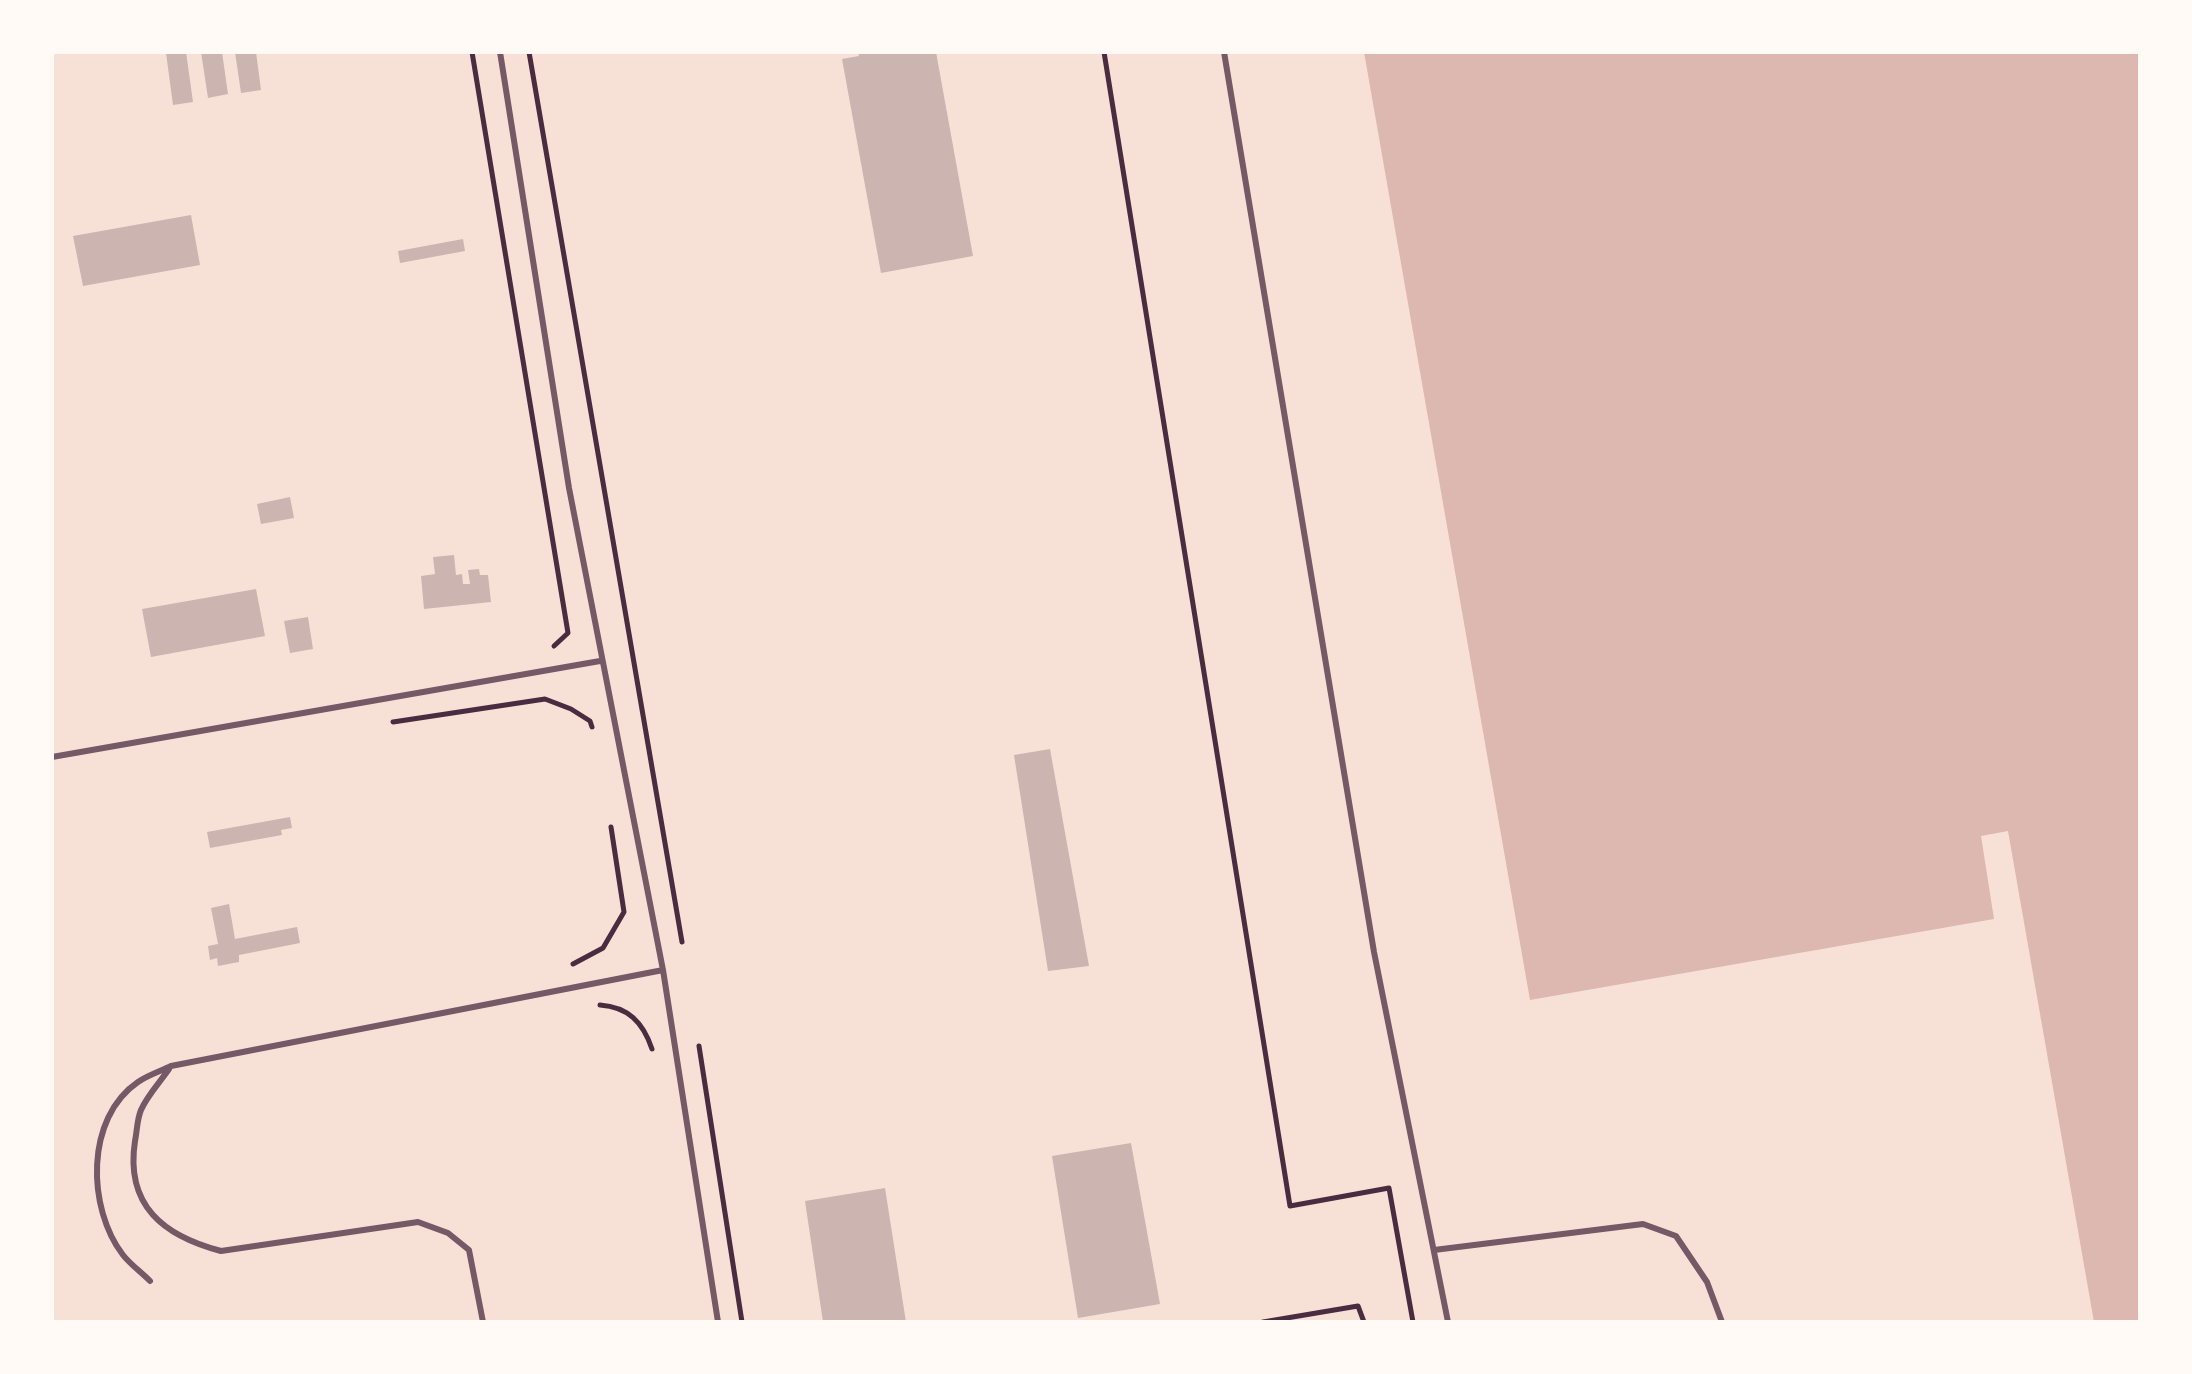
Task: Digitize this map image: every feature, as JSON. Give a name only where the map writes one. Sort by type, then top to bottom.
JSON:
[{"type":"lane","points":[[500,52],[600,661],[663,970],[718,1322]]},
{"type":"lane","points":[[1224,52],[1374,952],[1448,1322]]},
{"type":"lane","points":[[52,757],[600,661]]},
{"type":"lane","points":[[150,1281],[123,1255],[107,1224],[98,1188],[98,1145],[115,1107],[137,1083],[171,1066],[663,970]]},
{"type":"lane","points":[[171,1066],[141,1110],[133,1173],[148,1211],[168,1230],[190,1243],[221,1251],[418,1222],[448,1233],[469,1250],[483,1322]]},
{"type":"lane","points":[[1434,1250],[1643,1224],[1676,1236],[1707,1282],[1722,1322]]},
{"type":"path","points":[[472,52],[568,633],[552,649]]},
{"type":"path","points":[[529,52],[683,946]]},
{"type":"path","points":[[1104,52],[1290,1206],[1389,1188],[1413,1322]]},
{"type":"path","points":[[380,723],[545,699],[571,709],[590,721],[594,734]]},
{"type":"path","points":[[560,967],[581,961],[603,948],[624,912],[610,822]]},
{"type":"path","points":[[581,961],[591,1008],[601,1005],[621,1008],[641,1025],[652,1054]]},
{"type":"path","points":[[697,1032],[742,1322]]},
{"type":"path","points":[[1263,1322],[1358,1306],[1364,1322]]},
{"type":"shaded area","points":[[1364,52],[2140,52],[2140,1322],[2094,1322],[2008,831],[1981,836],[1994,919],[1530,1000]]},
{"type":"building","points":[[186,52],[193,102],[173,105],[166,53]]},
{"type":"building","points":[[201,52],[222,52],[228,94],[208,98]]},
{"type":"building","points":[[235,52],[256,52],[261,90],[241,93]]},
{"type":"building","points":[[858,52],[936,52],[973,256],[881,273],[842,59],[859,56]]},
{"type":"building","points":[[191,215],[200,265],[83,286],[73,236]]},
{"type":"building","points":[[463,239],[465,251],[400,263],[398,251]]},
{"type":"building","points":[[290,497],[294,518],[261,524],[257,504]]},
{"type":"building","points":[[454,555],[456,575],[462,574],[463,584],[470,584],[468,570],[479,569],[480,575],[488,575],[491,602],[424,609],[421,576],[435,574],[433,557]]},
{"type":"building","points":[[256,589],[265,636],[151,657],[142,609]]},
{"type":"building","points":[[308,617],[313,649],[290,653],[284,621]]},
{"type":"building","points":[[1050,749],[1089,966],[1048,971],[1014,755]]},
{"type":"building","points":[[290,817],[292,828],[281,830],[282,835],[210,848],[207,832]]},
{"type":"building","points":[[229,904],[235,939],[297,927],[300,943],[239,955],[239,962],[218,966],[217,958],[210,960],[208,946],[218,944],[211,908]]},
{"type":"building","points":[[1131,1143],[1160,1304],[1078,1318],[1052,1156]]},
{"type":"building","points":[[885,1188],[906,1322],[823,1322],[805,1201]]}]
